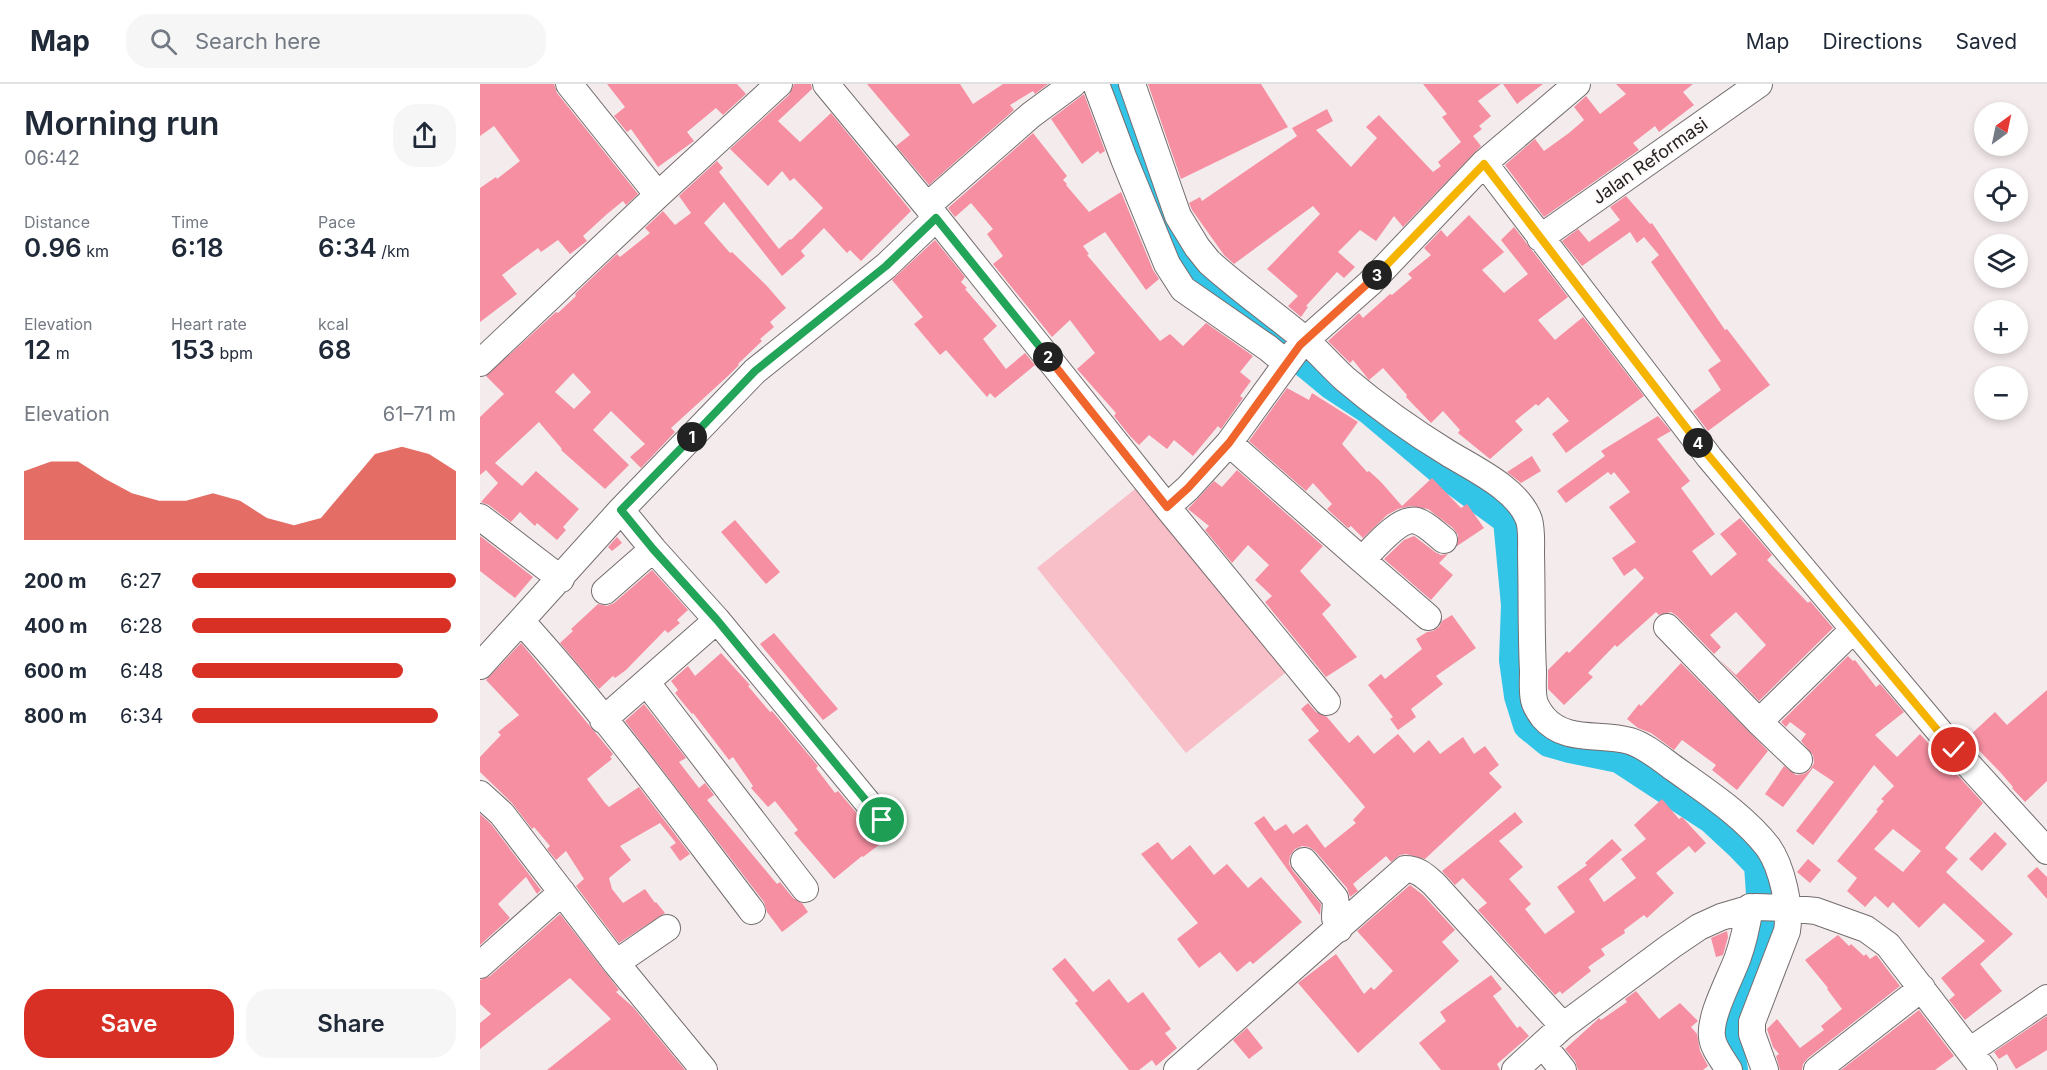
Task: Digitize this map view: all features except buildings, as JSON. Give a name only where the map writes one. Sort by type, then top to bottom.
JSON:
[{"type":"street","points":[[569,84],[658,195]]},
{"type":"street","points":[[483,352],[779,84]]},
{"type":"street","points":[[826,84],[1327,702]]},
{"type":"street","points":[[480,666],[621,510],[755,371],[886,266],[931,212],[1031,115],[1073,84]]},
{"type":"street","points":[[1096,84],[1167,264],[1177,280],[1190,295],[1268,348],[1295,351]]},
{"type":"street","points":[[1132,84],[1178,216],[1209,262],[1232,282],[1295,351],[1344,377],[1364,394],[1446,452],[1486,475],[1508,492],[1521,507],[1529,520],[1534,701],[1541,714],[1550,724],[1573,735],[1613,737],[1631,741],[1656,755],[1724,805],[1768,848],[1777,864],[1787,931],[1752,1022],[1752,1034],[1764,1070]]},
{"type":"street","points":[[1167,507],[1188,488],[1229,443],[1295,351],[1370,283],[1484,164],[1577,84]]},
{"type":"street","name":"Jalan Reformasi","points":[[1540,238],[1759,84]]},
{"type":"street","points":[[1484,164],[1709,457],[1954,750],[2045,845]]},
{"type":"street","points":[[1229,443],[1428,617]]},
{"type":"street","points":[[621,510],[717,620],[882,820]]},
{"type":"street","points":[[480,517],[561,579]]},
{"type":"street","points":[[1362,560],[1406,521],[1415,520],[1423,523],[1444,540]]},
{"type":"street","points":[[605,591],[653,549]]},
{"type":"street","points":[[603,720],[717,620]]},
{"type":"street","points":[[521,621],[549,652],[655,783],[752,911]]},
{"type":"street","points":[[1667,627],[1799,760]]},
{"type":"street","points":[[1759,722],[1853,630]]},
{"type":"street","points":[[647,683],[805,889]]},
{"type":"street","points":[[480,794],[502,814],[616,963],[704,1070]]},
{"type":"street","points":[[1304,861],[1335,898],[1334,917],[1339,929]]},
{"type":"street","points":[[1178,1070],[1405,869],[1413,869],[1421,873],[1434,884],[1563,1026]]},
{"type":"street","points":[[480,965],[562,892]]},
{"type":"street","points":[[1729,1070],[1714,1046],[1712,1030],[1724,990],[1746,936],[1752,907]]},
{"type":"street","points":[[1515,1070],[1563,1026],[1699,927],[1752,907],[1785,907],[1816,912],[1866,929],[1888,945],[1978,1060],[2047,998]]},
{"type":"street","points":[[616,963],[667,928]]},
{"type":"street","points":[[1817,1070],[1922,988]]},
{"type":"street","points":[[1543,1045],[1563,1070]]},
{"type":"shaded area","points":[[1145,481],[1295,665],[1186,753],[1037,568]]},
{"type":"waterway","points":[[1110,90],[1134,146],[1161,220],[1188,266],[1332,385],[1370,410],[1447,475],[1508,520],[1516,605],[1514,660],[1519,696],[1528,725],[1549,742],[1619,758],[1712,819],[1759,865],[1763,923],[1743,970],[1732,1016],[1728,1040],[1733,1070]]},
{"type":"route","points":[[882,820],[717,620],[621,510],[755,371],[886,266],[936,218],[1167,507],[1188,488],[1229,443],[1305,339],[1370,283],[1484,164],[1709,457],[1954,750]]}]
